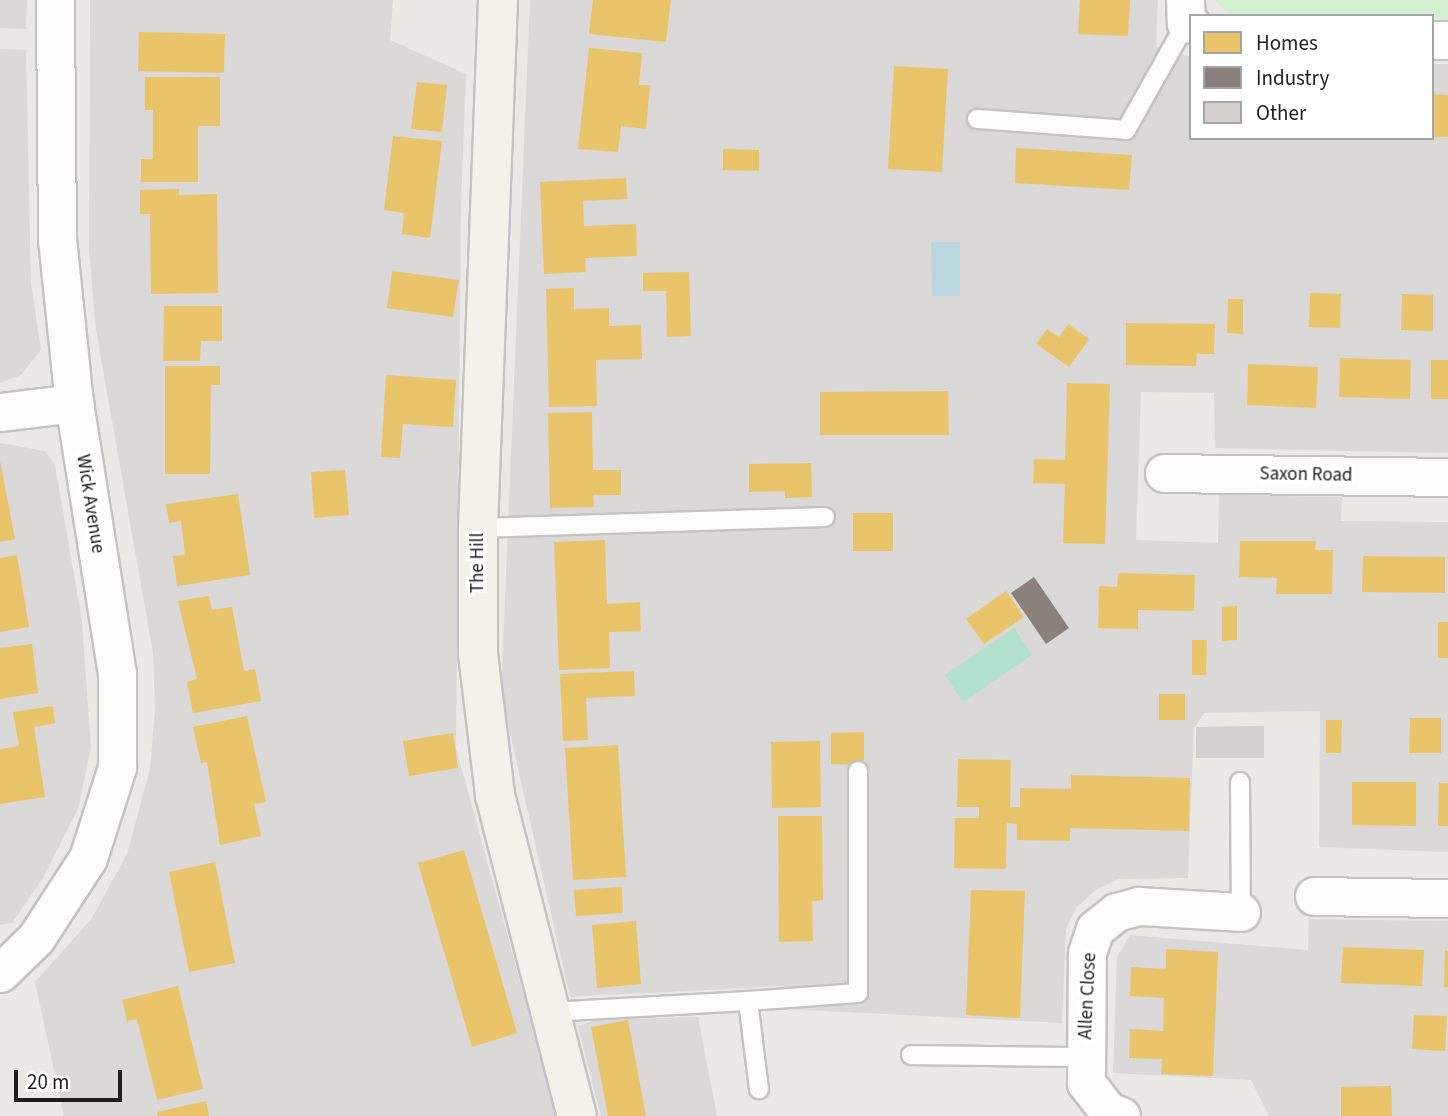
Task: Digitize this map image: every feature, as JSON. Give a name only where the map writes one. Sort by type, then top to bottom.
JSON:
[{"type":"main road","name":"The Hill","points":[[498,0],[478,528],[478,654],[495,795],[577,1116]]},
{"type":"street","name":"Wick Avenue","points":[[0,973],[36,938],[88,858],[117,767],[117,674],[74,403],[57,239],[55,0]]},
{"type":"street","points":[[0,412],[74,403]]},
{"type":"street","name":"Saxon Road","points":[[1164,473],[1448,477]]},
{"type":"street","points":[[1314,896],[1448,898]]},
{"type":"street","name":"Allen Close","points":[[1121,1116],[1108,1111],[1086,1083],[1087,953],[1095,929],[1116,912],[1139,906],[1241,912]]},
{"type":"lane","points":[[978,119],[1126,130],[1187,16]]},
{"type":"lane","points":[[478,528],[825,517]]},
{"type":"lane","points":[[549,1012],[858,993],[859,771]]},
{"type":"lane","points":[[1240,782],[1241,912]]},
{"type":"lane","points":[[748,1001],[759,1089]]},
{"type":"lane","points":[[911,1055],[1085,1057]]},
{"type":"shaded area","points":[[0,0],[27,0],[26,29],[0,28]]},
{"type":"shaded area","points":[[90,0],[393,0],[390,40],[466,74],[461,205],[456,748],[557,1116],[64,1116],[35,982],[92,918],[127,854],[150,769],[155,709],[153,653],[96,330],[89,251]]},
{"type":"shaded area","points":[[530,0],[1158,0],[1156,46],[1189,56],[1189,140],[1434,140],[1434,64],[1448,64],[1448,453],[1215,448],[1214,393],[1141,392],[1136,540],[1218,543],[1219,495],[1342,497],[1341,521],[1448,522],[1448,852],[1319,847],[1320,711],[1204,713],[1194,728],[1188,878],[1119,879],[1097,889],[1076,908],[1066,929],[1062,1023],[785,1009],[782,986],[570,997],[501,694]]},
{"type":"shaded area","points":[[0,49],[26,50],[31,284],[41,350],[21,375],[0,383]]},
{"type":"shaded area","points":[[0,443],[45,451],[55,465],[82,621],[91,747],[78,809],[43,878],[12,923],[0,925]]},
{"type":"shaded area","points":[[1309,919],[1448,921],[1448,1116],[1269,1116],[1251,1080],[1113,1073],[1117,957],[1130,935],[1308,950]]},
{"type":"shaded area","points":[[698,1017],[717,1116],[601,1116],[578,1026],[595,1020]]},
{"type":"green space","points":[[1215,0],[1448,0],[1448,27],[1434,27],[1434,14],[1229,14]]},
{"type":"green space","points":[[1014,628],[1032,655],[963,702],[945,675]]},
{"type":"water","points":[[931,242],[960,242],[960,296],[932,296]]},
{"type":"building: Homes","points":[[593,0],[671,0],[666,42],[589,34]]},
{"type":"building: Homes","points":[[1080,0],[1130,0],[1128,36],[1078,34]]},
{"type":"building: Homes","points":[[139,32],[225,34],[224,73],[138,71]]},
{"type":"building: Homes","points":[[589,48],[642,53],[639,85],[650,85],[646,129],[621,126],[618,152],[578,149]]},
{"type":"building: Homes","points":[[894,66],[948,69],[942,172],[888,169]]},
{"type":"building: Homes","points":[[145,77],[220,77],[220,126],[198,126],[198,182],[141,182],[141,159],[153,159],[153,110],[145,110]]},
{"type":"building: Homes","points":[[417,82],[447,85],[442,132],[411,129]]},
{"type":"building: Homes","points":[[1434,94],[1448,95],[1448,137],[1434,137]]},
{"type":"building: Homes","points":[[393,136],[442,141],[430,238],[402,234],[404,213],[384,210]]},
{"type":"building: Homes","points":[[1016,148],[1132,155],[1129,190],[1015,183]]},
{"type":"building: Homes","points":[[723,149],[759,150],[759,171],[723,170]]},
{"type":"building: Homes","points":[[626,178],[627,199],[583,201],[584,226],[636,224],[637,256],[585,258],[586,272],[544,274],[540,182]]},
{"type":"building: Homes","points":[[179,189],[179,195],[217,194],[218,293],[151,294],[150,214],[140,214],[140,190]]},
{"type":"building: Homes","points":[[392,271],[459,280],[453,317],[387,308]]},
{"type":"building: Homes","points":[[689,272],[691,336],[667,337],[666,291],[643,291],[643,273]]},
{"type":"building: Homes","points":[[574,288],[574,309],[609,308],[609,326],[641,325],[642,359],[596,360],[597,406],[549,407],[546,289]]},
{"type":"building: Homes","points":[[1310,293],[1341,294],[1340,328],[1309,327]]},
{"type":"building: Homes","points":[[1402,294],[1433,295],[1433,331],[1401,330]]},
{"type":"building: Homes","points":[[1228,299],[1243,299],[1243,334],[1227,333]]},
{"type":"building: Homes","points":[[164,306],[222,306],[222,341],[201,341],[200,361],[163,361]]},
{"type":"building: Homes","points":[[1126,323],[1215,324],[1214,354],[1197,354],[1196,366],[1126,365]]},
{"type":"building: Homes","points":[[1068,324],[1089,339],[1069,367],[1036,344],[1047,329],[1059,337]]},
{"type":"building: Homes","points":[[1340,358],[1411,360],[1410,399],[1339,397]]},
{"type":"building: Homes","points":[[1431,360],[1448,360],[1448,399],[1431,399]]},
{"type":"building: Homes","points":[[1248,364],[1318,367],[1316,408],[1247,405]]},
{"type":"building: Homes","points":[[165,366],[220,366],[220,385],[211,385],[210,474],[165,474]]},
{"type":"building: Homes","points":[[386,375],[456,380],[453,427],[403,424],[400,458],[381,457]]},
{"type":"building: Homes","points":[[1067,383],[1110,384],[1105,544],[1063,543],[1065,484],[1033,483],[1034,459],[1065,460]]},
{"type":"building: Homes","points":[[948,391],[949,435],[820,435],[820,392]]},
{"type":"building: Homes","points":[[592,412],[593,470],[621,470],[621,495],[593,495],[594,507],[550,508],[548,413]]},
{"type":"building: Homes","points":[[0,461],[15,539],[0,542]]},
{"type":"building: Homes","points":[[811,463],[812,497],[785,498],[785,491],[749,492],[749,464]]},
{"type":"building: Homes","points":[[345,470],[349,515],[314,518],[311,472]]},
{"type":"building: Homes","points":[[238,494],[250,575],[177,586],[173,556],[185,555],[181,521],[169,523],[166,504]]},
{"type":"building: Homes","points":[[853,513],[893,513],[893,551],[853,551]]},
{"type":"building: Homes","points":[[605,540],[607,604],[640,602],[641,631],[609,632],[610,668],[559,670],[554,542]]},
{"type":"building: Homes","points":[[1240,541],[1316,541],[1315,550],[1333,550],[1332,594],[1276,594],[1277,578],[1239,577]]},
{"type":"building: Homes","points":[[17,555],[29,627],[0,632],[0,558]]},
{"type":"building: Homes","points":[[1363,556],[1445,557],[1445,593],[1362,592]]},
{"type":"building: Homes","points":[[1118,573],[1195,575],[1194,611],[1138,610],[1138,629],[1098,628],[1099,586],[1117,587]]},
{"type":"building: Homes","points":[[1006,591],[1024,617],[984,644],[966,619]]},
{"type":"building: Homes","points":[[209,596],[212,610],[232,607],[244,671],[255,669],[261,701],[193,713],[187,682],[197,679],[178,601]]},
{"type":"building: Homes","points":[[1237,606],[1237,640],[1222,641],[1222,607]]},
{"type":"building: Homes","points":[[1438,622],[1448,622],[1448,658],[1438,658]]},
{"type":"building: Homes","points":[[1192,640],[1207,640],[1206,675],[1192,675]]},
{"type":"building: Homes","points":[[32,644],[38,693],[0,699],[0,648]]},
{"type":"building: Homes","points":[[634,671],[635,696],[586,698],[588,740],[563,741],[560,674]]},
{"type":"building: Homes","points":[[1159,694],[1185,694],[1185,720],[1159,720]]},
{"type":"building: Homes","points":[[53,706],[55,723],[34,727],[45,797],[0,804],[0,749],[19,746],[13,712]]},
{"type":"building: Homes","points":[[247,716],[266,802],[254,804],[261,836],[220,845],[207,762],[201,763],[193,727]]},
{"type":"building: Homes","points":[[1410,718],[1441,718],[1441,753],[1409,753]]},
{"type":"building: Homes","points":[[1326,720],[1342,720],[1341,753],[1326,753]]},
{"type":"building: Homes","points":[[864,732],[864,765],[831,764],[831,733]]},
{"type":"building: Homes","points":[[453,733],[458,768],[409,776],[403,741]]},
{"type":"building: Homes","points":[[820,741],[821,807],[772,808],[771,742]]},
{"type":"building: Homes","points":[[618,745],[626,877],[573,880],[565,748]]},
{"type":"building: Homes","points":[[958,759],[1011,760],[1010,807],[1020,807],[1020,788],[1071,789],[1071,775],[1190,778],[1189,831],[1070,828],[1070,841],[1017,840],[1017,824],[1007,823],[1006,869],[954,868],[955,818],[979,818],[979,807],[957,807]]},
{"type":"building: Homes","points":[[1352,782],[1416,782],[1416,826],[1352,825]]},
{"type":"building: Homes","points":[[1439,783],[1448,783],[1448,826],[1438,826]]},
{"type":"building: Homes","points":[[778,816],[822,816],[823,900],[812,901],[813,941],[779,942]]},
{"type":"building: Homes","points":[[464,850],[517,1033],[472,1047],[418,863]]},
{"type":"building: Homes","points":[[215,862],[235,963],[189,972],[169,872]]},
{"type":"building: Homes","points":[[622,887],[623,913],[576,916],[574,890]]},
{"type":"building: Homes","points":[[971,890],[1025,891],[1020,1018],[966,1015]]},
{"type":"building: Homes","points":[[636,921],[641,984],[597,988],[592,925]]},
{"type":"building: Homes","points":[[1343,947],[1424,950],[1422,986],[1341,983]]},
{"type":"building: Homes","points":[[1166,949],[1218,952],[1213,1076],[1161,1074],[1162,1059],[1129,1058],[1130,1029],[1163,1031],[1164,998],[1130,996],[1131,967],[1166,969]]},
{"type":"building: Homes","points":[[1445,950],[1448,951],[1448,987],[1444,987]]},
{"type":"building: Homes","points":[[178,986],[203,1089],[157,1100],[137,1019],[127,1021],[122,1000]]},
{"type":"building: Homes","points":[[1414,1015],[1447,1016],[1445,1051],[1412,1049]]},
{"type":"building: Homes","points":[[628,1020],[646,1116],[608,1116],[591,1027]]},
{"type":"building: Homes","points":[[1391,1086],[1392,1116],[1341,1116],[1341,1087]]},
{"type":"building: Homes","points":[[206,1101],[209,1116],[158,1116],[157,1112]]},
{"type":"building: Industry","points":[[1034,577],[1069,628],[1046,644],[1011,593]]},
{"type":"building: Other","points":[[1264,726],[1264,758],[1196,758],[1196,727]]}]
